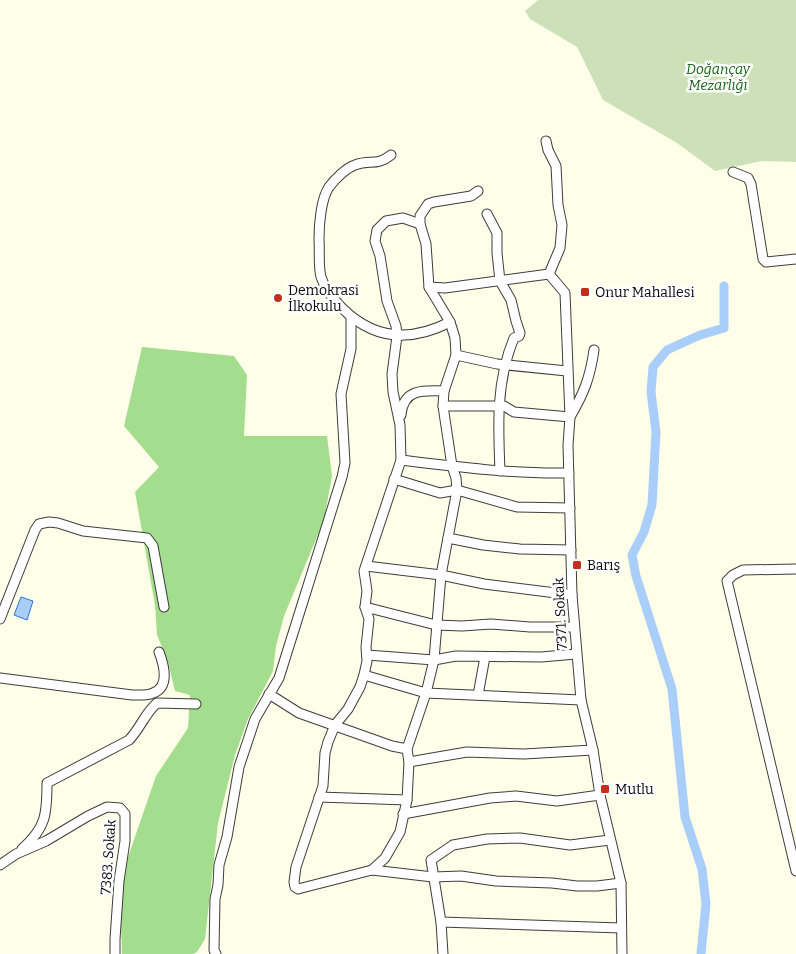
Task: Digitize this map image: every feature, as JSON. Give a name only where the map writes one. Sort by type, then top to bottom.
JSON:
[{"type":"street","points":[[429,287],[445,288],[549,274],[560,248],[562,224],[558,205],[556,166],[546,141]]},
{"type":"street","points":[[391,156],[383,162],[355,165],[328,188],[319,224],[320,275],[326,289],[352,317],[369,328],[384,334],[397,336],[426,332],[450,322]]},
{"type":"street","points":[[733,172],[748,178],[751,184],[764,260],[766,262],[796,259]]},
{"type":"street","points":[[372,870],[385,858],[400,832],[407,800],[409,762],[407,749],[426,693],[434,660],[441,575],[458,490],[452,466],[443,406],[444,391],[456,355],[455,338],[450,322],[429,287],[426,244],[420,224],[420,216],[428,204],[471,196],[478,191]]},
{"type":"street","points":[[487,214],[497,233],[500,281],[511,300],[520,333],[520,336],[514,338],[502,371],[499,406],[500,471]]},
{"type":"street","points":[[400,425],[393,392],[392,374],[397,336],[396,326],[387,301],[380,256],[375,241],[377,230],[386,221],[403,218],[420,224]]},
{"type":"street","name":"7371. Sokak","points":[[549,274],[565,293],[570,417],[568,445],[572,595],[576,654],[581,700],[593,750],[600,795],[621,882],[622,954]]},
{"type":"street","points":[[216,954],[214,941],[214,899],[239,767],[255,719],[279,678],[345,463],[341,394],[351,350],[352,317]]},
{"type":"street","points":[[443,406],[504,406],[514,412],[570,417],[582,398],[591,373],[594,350]]},
{"type":"street","points":[[456,355],[506,364],[567,371]]},
{"type":"street","points":[[444,391],[420,392],[408,396],[402,404],[400,425],[401,460],[364,571],[367,591],[365,607],[369,619],[364,675],[352,702],[335,725],[325,753],[322,786],[296,867],[295,887],[298,889],[304,888],[332,879],[372,870],[433,877],[461,876],[496,882],[552,883],[577,886],[621,882]]},
{"type":"street","points":[[401,460],[500,471],[569,473]]},
{"type":"street","points":[[394,479],[440,494],[458,490],[517,507],[570,508]]},
{"type":"street","points":[[0,620],[35,530],[39,524],[49,522],[83,531],[147,538],[153,546],[164,607]]},
{"type":"street","points":[[448,538],[520,550],[571,550]]},
{"type":"street","points":[[366,566],[441,575],[484,584],[572,595]]},
{"type":"street","points":[[796,569],[743,570],[733,575],[728,581],[796,871]]},
{"type":"street","points":[[365,607],[436,625],[491,624],[530,628],[574,627]]},
{"type":"street","points":[[0,678],[132,695],[152,694],[159,689],[164,681],[165,674],[160,652]]},
{"type":"street","points":[[367,656],[434,660],[456,656],[541,657],[576,654]]},
{"type":"street","points":[[478,695],[485,657]]},
{"type":"street","points":[[364,675],[426,693],[581,700]]},
{"type":"street","points":[[269,694],[299,713],[392,746],[407,749]]},
{"type":"street","points":[[16,854],[35,838],[44,822],[47,783],[129,740],[152,707],[157,703],[196,704]]},
{"type":"street","points":[[409,762],[467,752],[524,754],[593,750]]},
{"type":"street","points":[[403,814],[490,798],[516,796],[557,801],[600,795]]},
{"type":"street","points":[[319,797],[407,800]]},
{"type":"street","name":"7383. Sokak","points":[[0,865],[16,854],[106,807],[120,808],[125,814],[125,841],[119,881],[115,954]]},
{"type":"street","points":[[443,954],[441,922],[431,860],[453,845],[488,838],[520,838],[570,845],[610,840]]},
{"type":"street","points":[[441,922],[621,928]]},
{"type":"green space","name":"Doğançay Mezarlığı","points":[[538,0],[796,0],[796,162],[762,161],[715,171],[677,143],[603,100],[577,47],[530,19],[525,11]]},
{"type":"green space","points":[[142,347],[234,356],[247,375],[244,436],[327,436],[332,476],[324,520],[284,616],[276,646],[273,671],[248,719],[235,755],[218,823],[205,939],[197,952],[193,954],[122,954],[120,897],[128,857],[156,776],[188,728],[190,695],[175,691],[168,662],[157,635],[155,605],[135,492],[159,467],[124,426]]},
{"type":"water","points":[[21,597],[33,601],[27,620],[14,615]]},
{"type":"waterway","points":[[701,954],[706,904],[702,869],[685,817],[672,689],[636,576],[632,555],[644,532],[652,505],[656,432],[651,392],[653,367],[667,350],[700,335],[724,328],[724,286]]},
{"type":"place","name":"Onur Mahallesi","points":[[585,292]]},
{"type":"place","name":"Demokrasi İlkokulu","points":[[278,298]]},
{"type":"place","name":"Barış","points":[[577,565]]},
{"type":"place","name":"Mutlu","points":[[605,789]]}]
